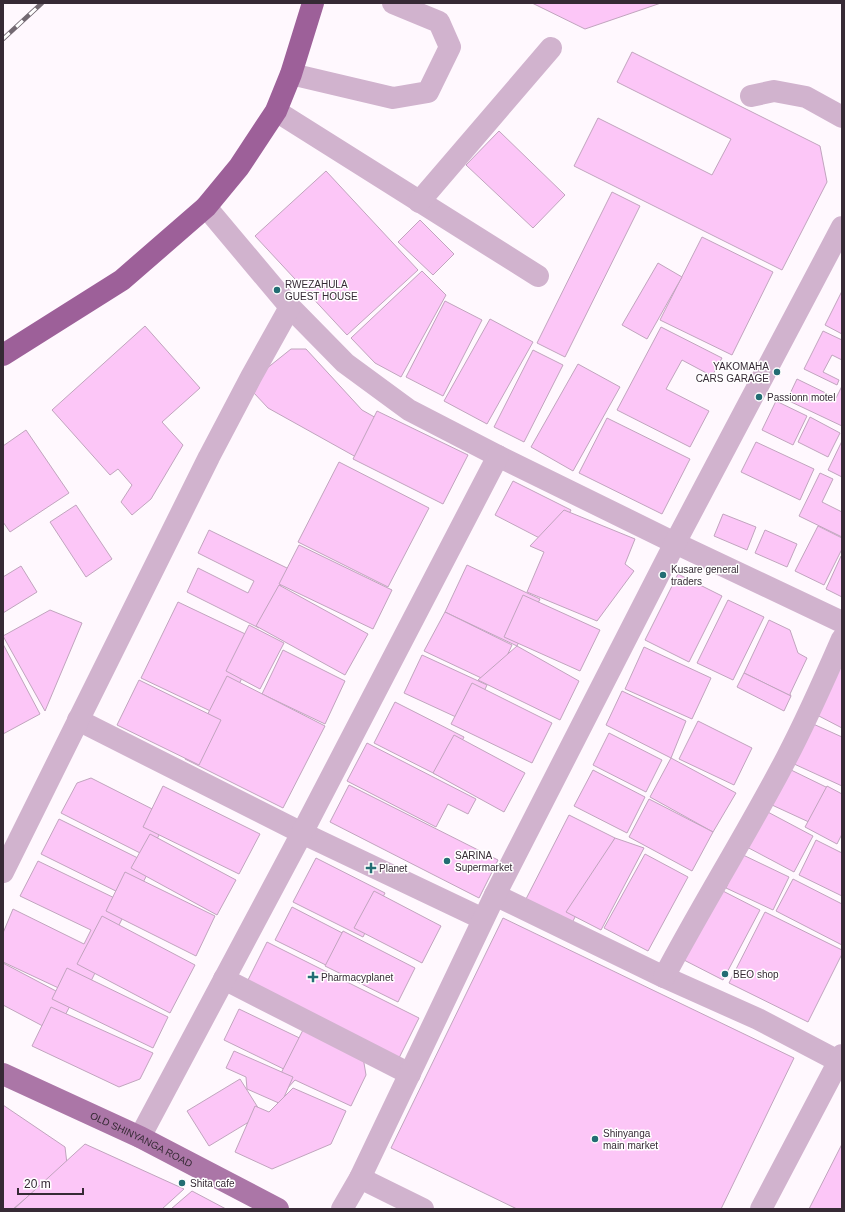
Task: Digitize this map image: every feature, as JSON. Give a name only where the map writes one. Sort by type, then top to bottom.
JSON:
[{"type":"highway","points":[[3,355],[122,280],[206,207],[239,166],[276,111],[291,74],[313,3]]},
{"type":"main road","name":"OLD SHINYANGA ROAD","points":[[3,1074],[140,1137],[278,1209]]},
{"type":"street","points":[[291,74],[393,98],[428,92],[450,47],[439,22],[393,3]]},
{"type":"street","points":[[419,202],[552,48]]},
{"type":"street","points":[[750,96],[774,91],[806,96],[842,118]]},
{"type":"street","points":[[276,111],[538,276]]},
{"type":"street","points":[[206,207],[290,307],[346,363],[409,410],[498,456],[675,543],[842,622]]},
{"type":"street","points":[[342,1209],[360,1178],[495,895],[675,543],[842,227]]},
{"type":"street","points":[[3,872],[210,457],[251,377],[290,307]]},
{"type":"street","points":[[140,1137],[302,833],[498,456]]},
{"type":"street","points":[[664,977],[787,757],[816,699],[842,639]]},
{"type":"street","points":[[78,720],[302,833],[483,919]]},
{"type":"street","points":[[495,895],[664,977],[758,1019],[841,1060],[761,1209]]},
{"type":"street","points":[[224,978],[410,1074]]},
{"type":"street","points":[[360,1178],[423,1209]]},
{"type":"building","points":[[532,3],[661,3],[585,29]]},
{"type":"building","points":[[632,52],[820,146],[827,182],[782,270],[574,166],[598,118],[712,175],[731,139],[617,82]]},
{"type":"building","points":[[499,131],[565,195],[533,228],[466,165]]},
{"type":"building","points":[[326,171],[418,270],[347,335],[255,236]]},
{"type":"building","points":[[612,192],[640,206],[565,357],[537,343]]},
{"type":"building","points":[[420,220],[454,254],[433,275],[398,242]]},
{"type":"building","points":[[702,237],[773,272],[732,355],[660,320]]},
{"type":"building","points":[[658,263],[682,277],[647,339],[622,325]]},
{"type":"building","points":[[422,271],[446,295],[401,377],[375,363],[351,338]]},
{"type":"building","points":[[842,291],[842,334],[825,325]]},
{"type":"building","points":[[445,301],[482,320],[443,396],[406,377]]},
{"type":"building","points":[[490,319],[533,342],[487,424],[444,401]]},
{"type":"building","points":[[145,326],[200,388],[162,422],[183,445],[151,499],[132,515],[121,502],[132,485],[118,469],[110,475],[52,410]]},
{"type":"building","points":[[661,327],[722,358],[712,376],[682,360],[666,389],[709,411],[690,447],[617,410]]},
{"type":"building","points":[[823,331],[842,340],[842,360],[832,355],[823,372],[839,380],[837,385],[804,369]]},
{"type":"building","points":[[291,349],[306,349],[362,410],[378,419],[356,457],[268,408],[254,393],[266,369]]},
{"type":"building","points":[[533,350],[563,365],[524,442],[494,427]]},
{"type":"building","points":[[578,364],[620,387],[573,471],[531,447]]},
{"type":"building","points":[[797,379],[836,398],[842,386],[842,426],[787,400]]},
{"type":"building","points":[[776,401],[807,416],[793,445],[762,430]]},
{"type":"building","points":[[377,411],[468,455],[443,504],[353,459]]},
{"type":"building","points":[[810,417],[840,433],[828,457],[798,442]]},
{"type":"building","points":[[607,418],[690,459],[662,514],[579,473]]},
{"type":"building","points":[[26,430],[69,493],[10,532],[3,522],[3,446]]},
{"type":"building","points":[[842,441],[842,477],[828,470]]},
{"type":"building","points":[[756,442],[814,469],[800,500],[741,472]]},
{"type":"building","points":[[339,462],[429,508],[388,587],[298,542]]},
{"type":"building","points":[[820,473],[833,479],[822,502],[842,512],[842,537],[799,516]]},
{"type":"building","points":[[513,481],[571,510],[553,545],[495,515]]},
{"type":"building","points":[[76,505],[112,559],[86,577],[50,522]]},
{"type":"building","points":[[564,510],[635,539],[625,564],[634,571],[597,621],[527,592],[544,552],[530,546]]},
{"type":"building","points":[[723,514],[756,527],[747,550],[714,536]]},
{"type":"building","points":[[818,526],[842,538],[842,549],[824,585],[795,571]]},
{"type":"building","points":[[209,530],[289,569],[259,628],[187,592],[198,568],[248,593],[254,581],[198,553]]},
{"type":"building","points":[[765,530],[797,544],[787,567],[755,553]]},
{"type":"building","points":[[299,545],[392,590],[373,629],[279,584]]},
{"type":"building","points":[[841,556],[842,557],[842,597],[826,589]]},
{"type":"building","points":[[467,565],[540,599],[517,646],[445,612]]},
{"type":"building","points":[[21,566],[37,592],[3,613],[3,577]]},
{"type":"building","points":[[678,574],[722,596],[689,662],[645,640]]},
{"type":"building","points":[[279,585],[368,634],[345,675],[256,626]]},
{"type":"building","points":[[523,595],[600,630],[580,671],[504,637]]},
{"type":"building","points":[[728,600],[764,617],[733,680],[697,663]]},
{"type":"building","points":[[178,602],[260,641],[223,717],[141,678]]},
{"type":"building","points":[[50,610],[82,623],[45,711],[3,636]]},
{"type":"building","points":[[445,612],[512,645],[494,684],[424,651]]},
{"type":"building","points":[[769,620],[790,630],[798,653],[807,658],[790,694],[791,696],[744,673]]},
{"type":"building","points":[[249,625],[284,643],[260,689],[226,671]]},
{"type":"building","points":[[3,644],[40,714],[3,734]]},
{"type":"building","points":[[517,646],[579,681],[560,720],[478,680]]},
{"type":"building","points":[[644,647],[711,678],[692,719],[625,689]]},
{"type":"building","points":[[283,650],[345,681],[325,724],[262,694]]},
{"type":"building","points":[[422,655],[487,685],[469,723],[404,693]]},
{"type":"building","points":[[842,667],[842,728],[817,715],[840,668]]},
{"type":"building","points":[[744,673],[791,696],[784,711],[737,687]]},
{"type":"building","points":[[227,676],[325,726],[283,808],[185,759]]},
{"type":"building","points":[[139,680],[221,720],[199,765],[117,725]]},
{"type":"building","points":[[472,683],[552,723],[532,763],[451,724]]},
{"type":"building","points":[[622,691],[686,721],[671,758],[606,725]]},
{"type":"building","points":[[395,702],[464,737],[443,778],[374,743]]},
{"type":"building","points":[[698,721],[752,748],[734,785],[679,759]]},
{"type":"building","points":[[811,723],[842,737],[842,786],[792,763]]},
{"type":"building","points":[[609,733],[662,760],[646,792],[593,765]]},
{"type":"building","points":[[454,735],[525,773],[504,812],[433,773]]},
{"type":"building","points":[[367,743],[476,799],[468,814],[448,804],[436,827],[347,781]]},
{"type":"building","points":[[671,758],[736,793],[713,832],[650,797]]},
{"type":"building","points":[[789,769],[828,788],[811,823],[772,805]]},
{"type":"building","points":[[593,770],[645,797],[627,833],[574,806]]},
{"type":"building","points":[[91,778],[168,817],[148,857],[61,813],[77,783]]},
{"type":"building","points":[[349,785],[498,860],[479,898],[330,822]]},
{"type":"building","points":[[163,786],[260,834],[239,874],[143,827]]},
{"type":"building","points":[[827,786],[842,794],[842,834],[837,844],[805,827]]},
{"type":"building","points":[[649,799],[713,832],[692,871],[629,837]]},
{"type":"building","points":[[764,810],[813,836],[794,872],[745,846]]},
{"type":"building","points":[[569,815],[615,838],[572,923],[526,899]]},
{"type":"building","points":[[59,819],[152,865],[134,900],[41,854]]},
{"type":"building","points":[[150,834],[236,880],[217,915],[131,868]]},
{"type":"building","points":[[615,838],[644,848],[601,930],[566,912]]},
{"type":"building","points":[[816,840],[842,853],[842,896],[799,875]]},
{"type":"building","points":[[645,854],[688,877],[648,951],[604,928]]},
{"type":"building","points":[[741,854],[789,877],[773,910],[726,888]]},
{"type":"building","points":[[316,858],[385,893],[363,937],[293,902]]},
{"type":"building","points":[[38,861],[129,905],[82,999],[3,962],[3,933],[13,909],[84,944],[91,930],[20,896]]},
{"type":"building","points":[[125,872],[215,916],[196,956],[106,911]]},
{"type":"building","points":[[793,879],[842,904],[842,945],[776,911]]},
{"type":"building","points":[[719,889],[760,910],[723,980],[682,959]]},
{"type":"building","points":[[374,891],[441,926],[422,963],[354,928]]},
{"type":"building","points":[[292,907],[354,939],[338,971],[275,940]]},
{"type":"building","points":[[765,912],[842,950],[842,954],[808,1022],[729,983]]},
{"type":"building","points":[[102,916],[195,965],[170,1013],[77,964]]},
{"type":"building","points":[[503,918],[794,1058],[721,1209],[517,1209],[391,1148]]},
{"type":"building","points":[[343,931],[415,968],[398,1002],[325,966]]},
{"type":"building","points":[[267,942],[419,1018],[397,1062],[245,986]]},
{"type":"building","points":[[3,963],[73,1000],[56,1033],[3,1005]]},
{"type":"building","points":[[67,968],[168,1017],[153,1048],[52,999]]},
{"type":"building","points":[[51,1007],[153,1053],[140,1079],[119,1087],[32,1046]]},
{"type":"building","points":[[239,1009],[310,1043],[294,1074],[224,1040]]},
{"type":"building","points":[[304,1028],[363,1057],[366,1075],[351,1106],[295,1080],[284,1092],[274,1087]]},
{"type":"building","points":[[234,1051],[293,1077],[281,1104],[247,1089],[246,1077],[226,1068]]},
{"type":"building","points":[[240,1079],[262,1114],[209,1146],[187,1111]]},
{"type":"building","points":[[293,1088],[346,1111],[331,1144],[272,1169],[235,1152],[255,1106],[269,1112]]},
{"type":"building","points":[[3,1105],[65,1147],[67,1164],[13,1209],[3,1209]]},
{"type":"building","points":[[85,1144],[184,1189],[162,1209],[14,1209]]},
{"type":"building","points":[[842,1144],[842,1209],[809,1209]]},
{"type":"building","points":[[192,1191],[226,1209],[171,1209]]},
{"type":"railway","points":[[3,39],[42,3]]},
{"type":"place","name":"RWEZAHULA GUEST HOUSE","points":[[277,290]]},
{"type":"place","name":"YAKOMAHA CARS GARAGE","points":[[777,372]]},
{"type":"place","name":"Passionn motel","points":[[759,397]]},
{"type":"place","name":"Kusare general traders","points":[[663,575]]},
{"type":"place","name":"SARINA Supermarket","points":[[447,861]]},
{"type":"place","name":"Planet","points":[[371,868]]},
{"type":"place","name":"BEO shop","points":[[725,974]]},
{"type":"place","name":"Pharmacyplanet","points":[[313,977]]},
{"type":"place","name":"Shinyanga main market","points":[[595,1139]]},
{"type":"place","name":"Shita cafe","points":[[182,1183]]}]
